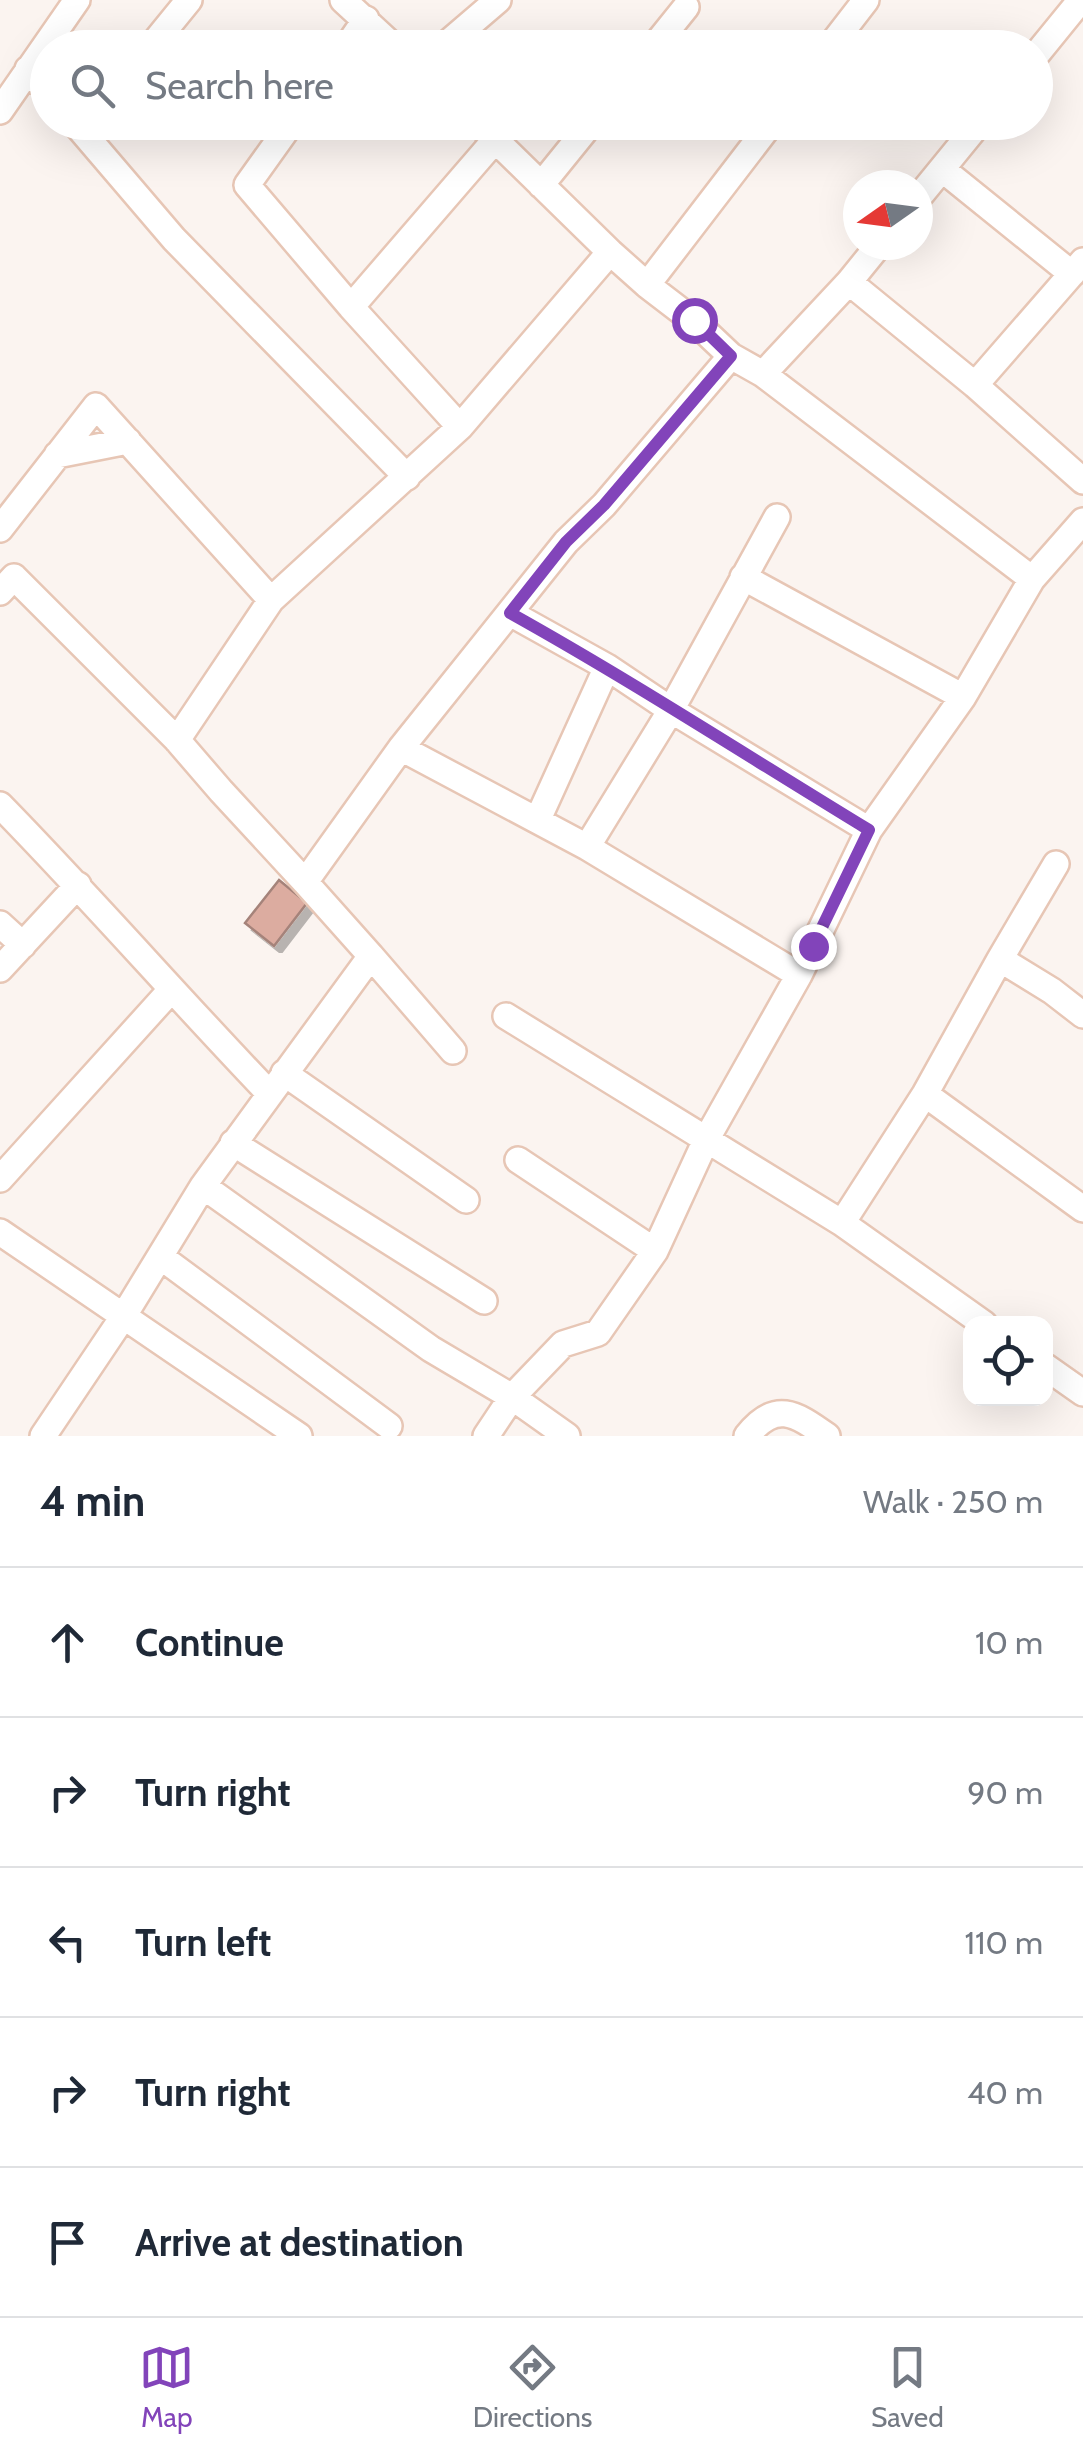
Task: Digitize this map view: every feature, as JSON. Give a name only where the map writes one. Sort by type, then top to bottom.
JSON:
[{"type":"street","points":[[56,30],[77,0]]},
{"type":"street","points":[[165,30],[190,0]]},
{"type":"street","points":[[344,0],[377,30]]},
{"type":"street","points":[[463,30],[498,0]]},
{"type":"street","points":[[843,30],[866,0]]},
{"type":"street","points":[[1053,35],[1080,2]]},
{"type":"street","points":[[668,30],[686,8]]},
{"type":"street","points":[[358,30],[366,19]]},
{"type":"street","points":[[0,111],[30,66]]},
{"type":"street","points":[[89,140],[174,239],[407,477]]},
{"type":"street","points":[[279,140],[247,185],[460,427]]},
{"type":"street","points":[[352,308],[480,140]]},
{"type":"street","points":[[496,140],[610,252],[694,320],[731,356],[763,374],[1032,579]]},
{"type":"street","points":[[541,185],[577,140]]},
{"type":"street","points":[[647,285],[758,140]]},
{"type":"street","points":[[933,180],[965,140]]},
{"type":"street","points":[[942,169],[1078,268],[975,385]]},
{"type":"street","points":[[177,740],[271,600],[460,427],[610,252]]},
{"type":"street","points":[[763,374],[867,260]]},
{"type":"street","points":[[849,282],[975,385],[1083,481]]},
{"type":"street","points":[[305,882],[401,748],[566,542],[604,505],[731,356]]},
{"type":"street","points":[[0,529],[96,406],[271,600]]},
{"type":"street","points":[[57,456],[128,441]]},
{"type":"street","points":[[587,846],[671,710],[777,517]]},
{"type":"street","points":[[486,1436],[512,1397],[563,1344],[598,1333],[655,1251],[706,1140],[799,975],[869,830],[963,697],[1032,579],[1083,520]]},
{"type":"street","points":[[742,576],[963,697]]},
{"type":"street","points":[[5,578],[177,740],[453,1050]]},
{"type":"street","points":[[510,613],[607,668],[869,830]]},
{"type":"street","points":[[538,820],[607,668]]},
{"type":"street","points":[[401,748],[587,846],[799,975]]},
{"type":"street","points":[[0,805],[171,990],[277,1083],[466,1200]]},
{"type":"street","points":[[842,1223],[925,1094],[1056,864]]},
{"type":"street","points":[[0,969],[78,885]]},
{"type":"street","points":[[0,924],[23,944]]},
{"type":"street","points":[[43,1436],[233,1143],[371,956]]},
{"type":"street","points":[[1000,959],[1083,1016]]},
{"type":"street","points":[[0,1179],[171,990]]},
{"type":"street","points":[[506,1016],[842,1223],[973,1316]]},
{"type":"street","points":[[925,1094],[1080,1200]]},
{"type":"street","points":[[233,1143],[484,1301]]},
{"type":"street","points":[[518,1160],[655,1251]]},
{"type":"street","points":[[204,1186],[431,1349],[512,1397],[567,1436]]},
{"type":"street","points":[[0,1232],[298,1436]]},
{"type":"street","points":[[161,1257],[389,1426]]},
{"type":"street","points":[[1053,1372],[1083,1394]]},
{"type":"street","points":[[747,1436],[760,1419],[780,1413],[804,1419],[827,1436]]},
{"type":"building","points":[[279,880],[307,903],[274,946],[245,923]]},
{"type":"route","points":[[694,320],[731,356],[604,505],[566,542],[510,613],[607,668],[869,830],[813,946]]}]
